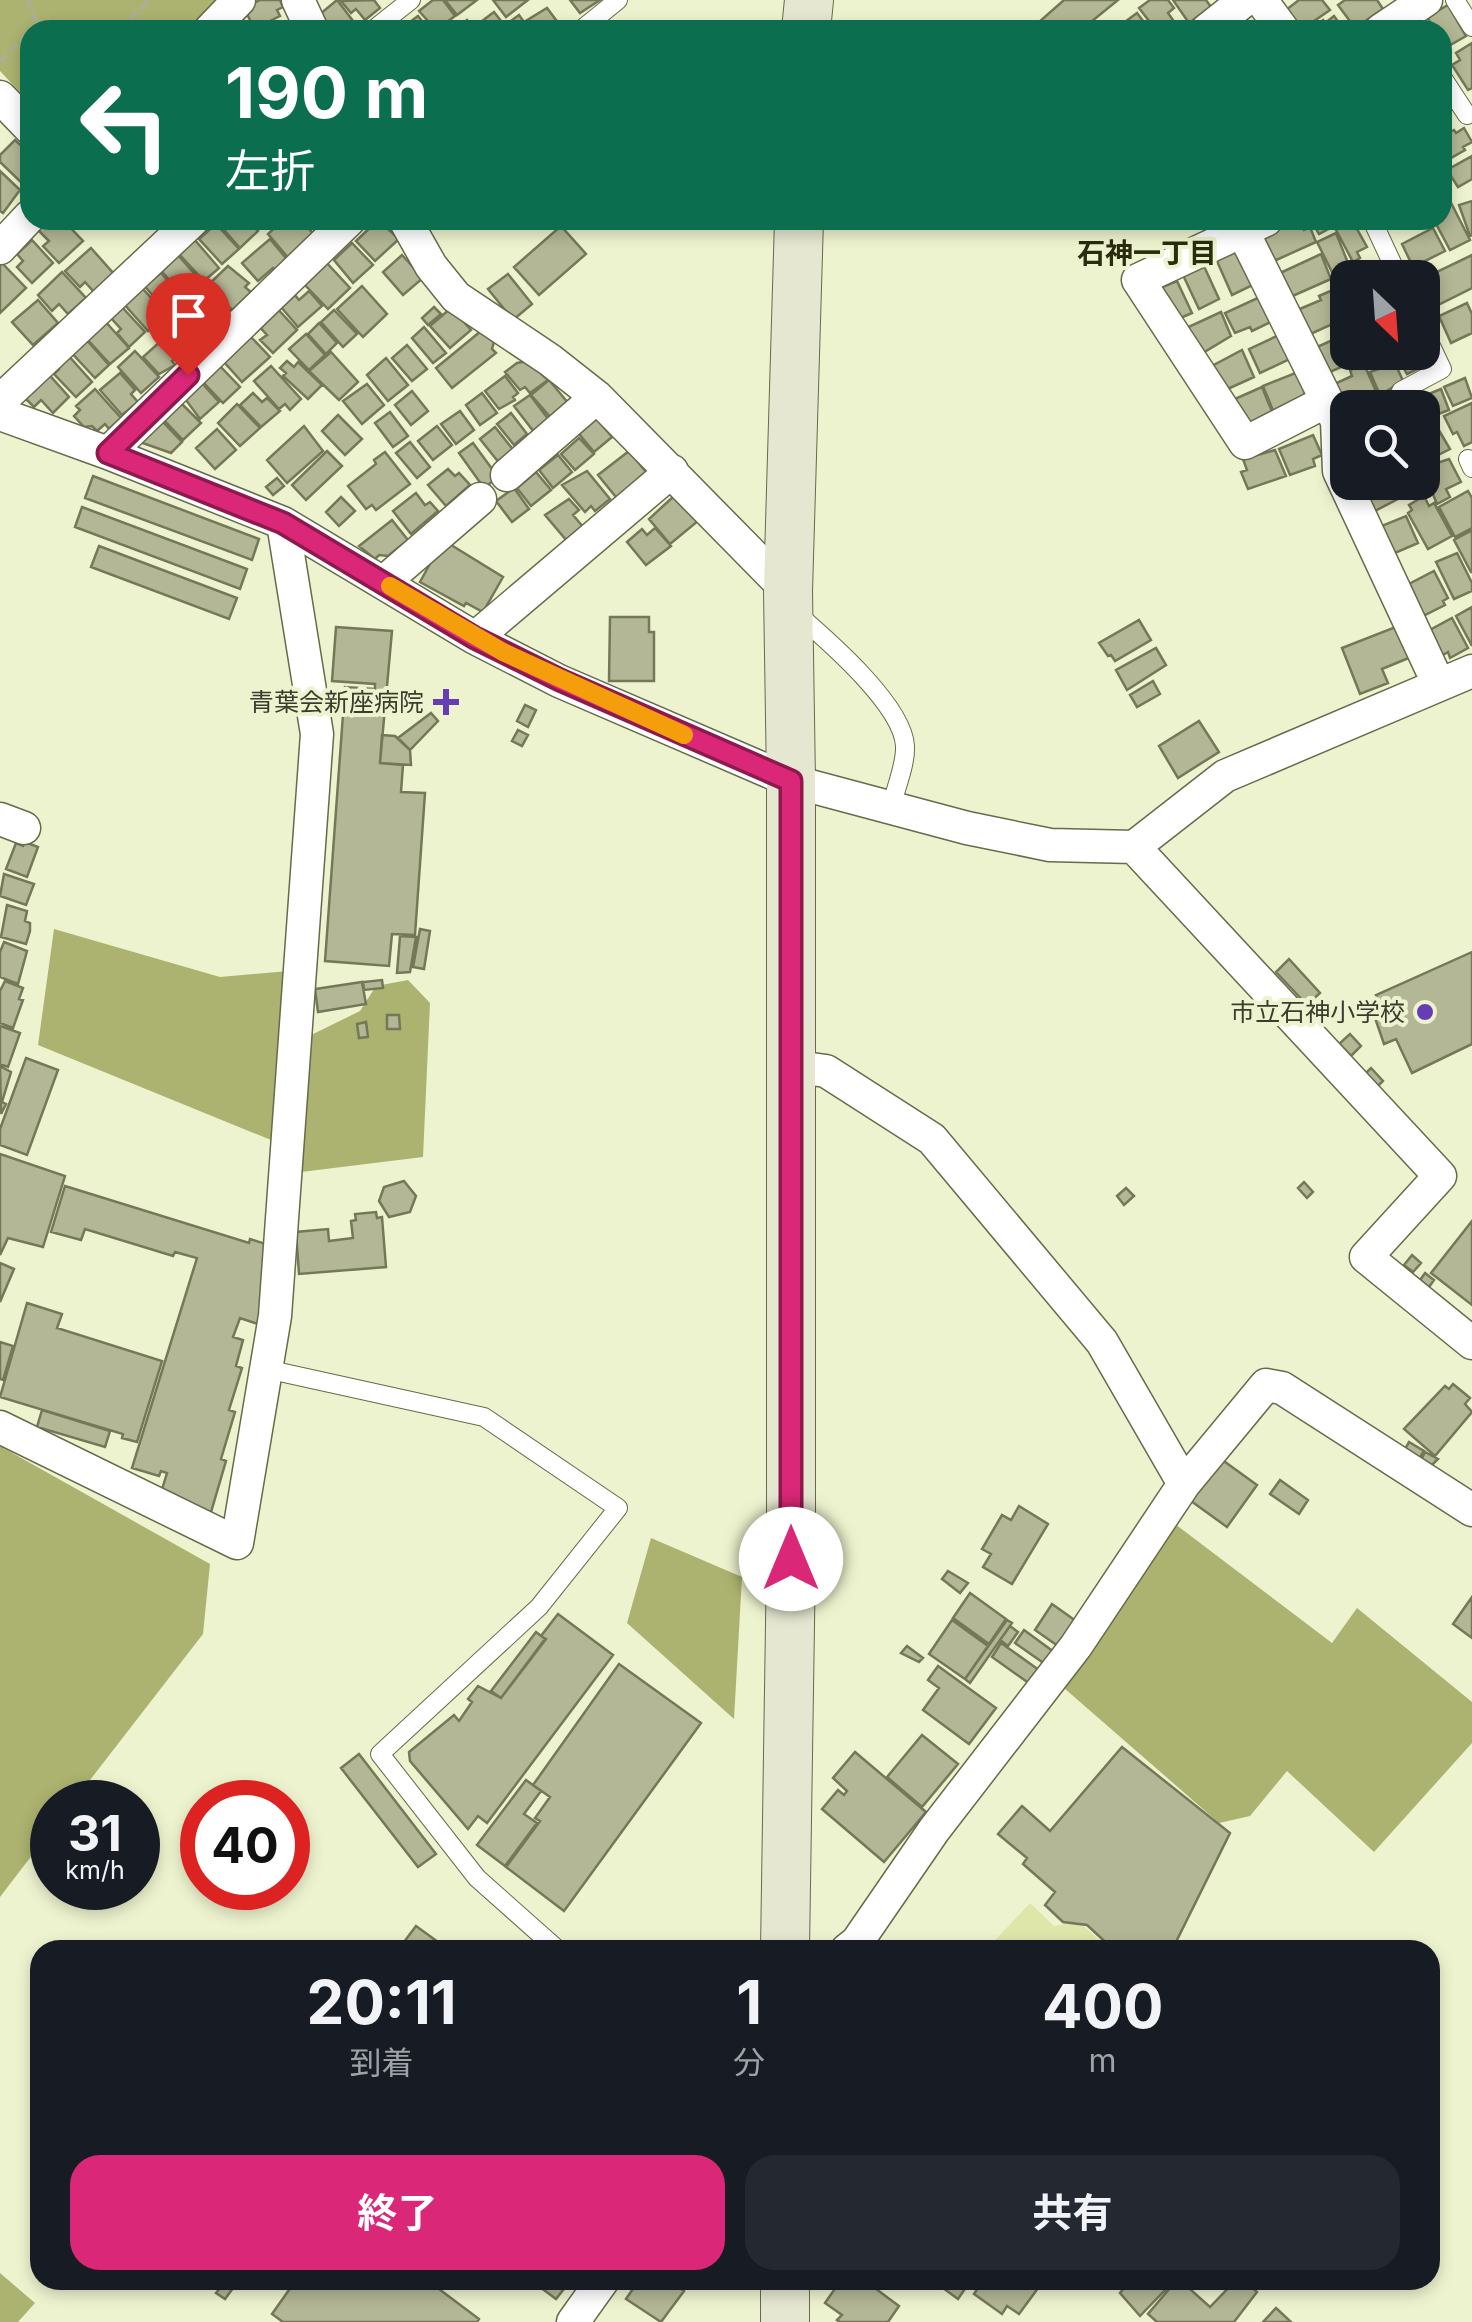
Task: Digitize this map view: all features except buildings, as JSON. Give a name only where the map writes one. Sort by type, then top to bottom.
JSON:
[{"type":"street","points":[[220,20],[240,0]]},
{"type":"street","points":[[1220,20],[1245,0]]},
{"type":"street","points":[[0,96],[20,117]]},
{"type":"street","points":[[0,248],[20,227]]},
{"type":"street","points":[[0,401],[182,230]]},
{"type":"street","points":[[108,453],[339,230]]},
{"type":"street","points":[[411,230],[431,266],[456,297],[597,397],[672,471],[788,598]]},
{"type":"street","points":[[786,1940],[791,1559],[788,598],[799,230]]},
{"type":"street","points":[[1245,230],[1138,280],[1245,443],[1327,401]]},
{"type":"street","points":[[1256,230],[1337,422],[1339,472],[1438,685]]},
{"type":"street","points":[[507,476],[597,397]]},
{"type":"street","points":[[0,414],[283,523],[475,638],[560,680],[791,781],[967,828],[1050,844],[1134,847],[1225,776],[1472,671]]},
{"type":"street","points":[[475,638],[672,471]]},
{"type":"street","points":[[384,582],[480,499]]},
{"type":"street","points":[[0,1427],[237,1543],[275,1316],[318,734],[283,523]]},
{"type":"street","points":[[1134,847],[1440,1176],[1366,1257],[1472,1343]]},
{"type":"street","points":[[790,1066],[826,1071],[932,1139],[1102,1342],[1184,1484]]},
{"type":"street","points":[[858,1940],[934,1830],[1076,1646],[1184,1484],[1266,1385],[1282,1388],[1472,1510]]},
{"type":"street","points":[[572,2322],[596,2290]]},
{"type":"street","points":[[784,2290],[784,2322]]},
{"type":"lane","points":[[386,20],[411,0]]},
{"type":"lane","points":[[593,20],[618,0]]},
{"type":"lane","points":[[1417,11],[1446,20]]},
{"type":"lane","points":[[1452,92],[1467,115]]},
{"type":"lane","points":[[1377,230],[1391,260]]},
{"type":"lane","points":[[1403,390],[1442,369],[1440,365]]},
{"type":"lane","points":[[788,598],[888,706],[905,744],[892,808]]},
{"type":"lane","points":[[266,1369],[484,1417],[618,1508],[540,1607],[380,1754],[478,1878],[547,1940]]},
{"type":"path","points":[[130,20],[150,0]]},
{"type":"path","points":[[0,62],[20,43]]},
{"type":"green space","points":[[0,0],[219,0],[200,20],[20,20],[20,92],[0,71]]},
{"type":"green space","points":[[54,929],[220,977],[289,971],[271,1140],[38,1045]]},
{"type":"green space","points":[[408,980],[430,1003],[423,1157],[293,1173],[303,1039],[360,1011],[376,986]]},
{"type":"green space","points":[[0,1446],[210,1564],[203,1634],[90,1780],[30,1780],[30,1858],[0,1897]]},
{"type":"green space","points":[[1175,1524],[1332,1643],[1357,1608],[1472,1702],[1472,1743],[1374,1852],[1287,1771],[1250,1816],[1219,1823],[1064,1688]]},
{"type":"green space","points":[[651,1538],[742,1577],[734,1719],[627,1623]]},
{"type":"green space","points":[[1030,1903],[1054,1926],[1078,1921],[1099,1940],[995,1940]]},
{"type":"green space","points":[[0,2273],[35,2303],[18,2322],[0,2322]]},
{"type":"slow traffic","points":[[390,586],[475,638],[684,735]]},
{"type":"place","name":"青葉会新座病院","points":[[446,702]]},
{"type":"place","name":"市立石神小学校","points":[[1425,1012]]},
{"type":"district","name":"石神一丁目","points":[[1147,253]]},
{"type":"route","points":[[188,375],[108,453],[283,523],[475,638],[560,680],[791,781],[791,1559]]}]
